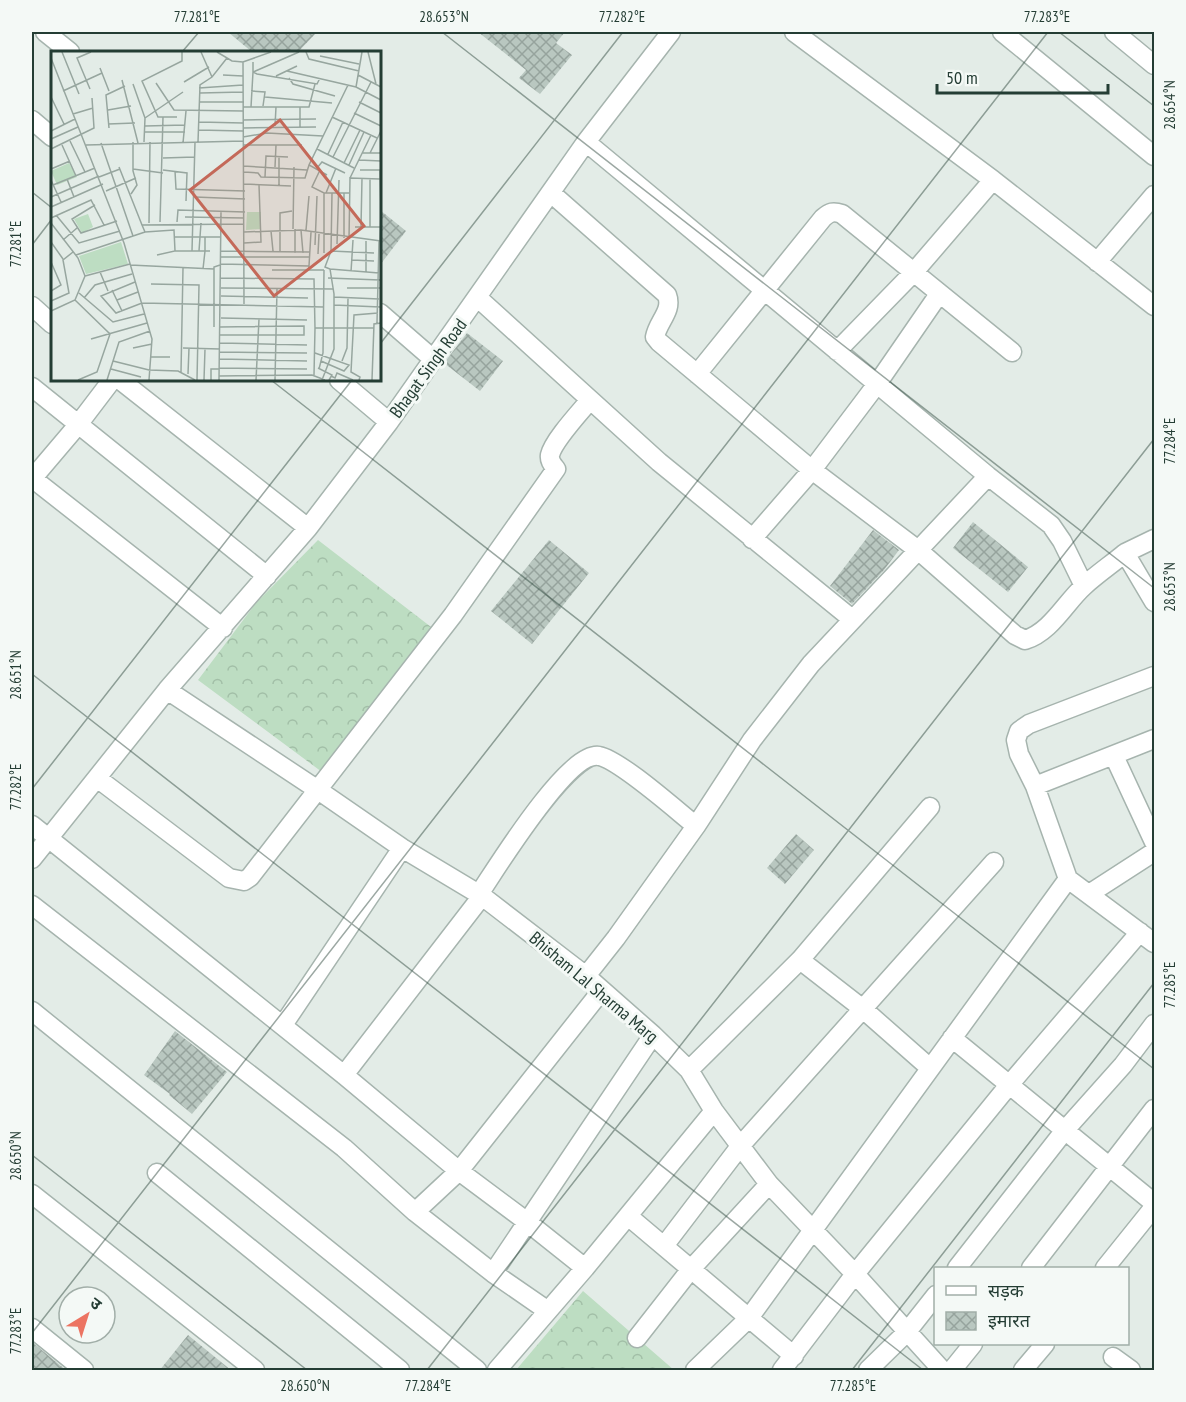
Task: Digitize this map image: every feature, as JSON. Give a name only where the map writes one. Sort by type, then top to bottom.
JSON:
[{"type":"street","points":[[45,32],[69,51]]},
{"type":"street","name":"Bhagat Singh Road","points":[[32,859],[167,690],[308,528],[389,422],[586,142],[671,32]]},
{"type":"street","points":[[795,32],[993,180],[1155,306]]},
{"type":"street","points":[[1002,32],[1155,156]]},
{"type":"street","points":[[1114,32],[1155,65]]},
{"type":"street","points":[[32,120],[51,136]]},
{"type":"street","points":[[586,142],[988,476],[1051,525],[1062,541],[1084,586]]},
{"type":"street","points":[[837,351],[914,272],[993,180]]},
{"type":"street","points":[[551,193],[667,294],[670,302],[668,310],[657,328],[655,337],[659,342],[812,470],[918,550],[1015,635],[1025,640],[1034,637],[1044,630],[1084,586],[1125,553],[1155,539]]},
{"type":"street","points":[[1097,262],[1155,195]]},
{"type":"street","points":[[697,374],[830,212],[842,214],[1012,352]]},
{"type":"street","points":[[752,539],[812,470],[877,384],[939,294]]},
{"type":"street","points":[[477,298],[659,462],[852,620]]},
{"type":"street","points":[[32,306],[51,323]]},
{"type":"street","points":[[381,314],[433,359]]},
{"type":"street","points":[[111,381],[77,426],[32,478],[223,628]]},
{"type":"street","points":[[121,381],[308,528]]},
{"type":"street","points":[[340,381],[389,422]]},
{"type":"street","points":[[32,387],[77,426],[267,576]]},
{"type":"street","points":[[98,778],[230,878],[244,881],[250,877],[453,615],[556,469],[550,456],[560,438],[590,400]]},
{"type":"street","points":[[586,976],[696,826],[752,740],[811,664],[988,476]]},
{"type":"street","points":[[1125,553],[1155,602]]},
{"type":"street","points":[[628,1216],[749,1318],[788,1364],[855,1274],[1009,1085],[1147,937],[1068,879],[1035,786],[1018,754],[1016,740],[1019,731],[1029,724],[1155,676]]},
{"type":"street","name":"Bhisham Lal Sharma Marg","points":[[167,690],[402,848],[482,896],[602,990],[689,1070],[714,1112],[769,1184],[855,1274],[942,1371]]},
{"type":"street","points":[[1035,786],[1155,739]]},
{"type":"street","points":[[344,1075],[482,896],[483,888],[519,833],[562,778],[584,759],[598,756],[619,766],[696,826]]},
{"type":"street","points":[[1114,756],[1155,842]]},
{"type":"street","points":[[689,1070],[800,960],[930,807]]},
{"type":"street","points":[[32,825],[344,1075],[459,1171],[585,1268]]},
{"type":"street","points":[[283,1026],[402,848]]},
{"type":"street","points":[[1089,894],[1155,852]]},
{"type":"street","points":[[664,1246],[741,1146],[994,862]]},
{"type":"street","points":[[695,1371],[749,1318],[1068,879]]},
{"type":"street","points":[[32,905],[344,1148],[415,1212],[493,1273],[548,1311]]},
{"type":"street","points":[[800,960],[863,1009],[930,1068]]},
{"type":"street","points":[[415,1212],[459,1171],[602,990]]},
{"type":"street","points":[[32,1011],[477,1371]]},
{"type":"street","points":[[959,1267],[1065,1130],[1123,1065],[1155,1024]]},
{"type":"street","points":[[493,1273],[653,1035]]},
{"type":"street","points":[[952,1038],[1155,1205],[1107,1267]]},
{"type":"street","points":[[1033,1267],[1155,1109]]},
{"type":"street","points":[[497,1371],[714,1112]]},
{"type":"street","points":[[157,1173],[400,1371]]},
{"type":"street","points":[[637,1338],[691,1269],[769,1184]]},
{"type":"street","points":[[32,1194],[255,1371]]},
{"type":"street","points":[[868,1371],[906,1333],[934,1298]]},
{"type":"street","points":[[32,1328],[76,1368]]},
{"type":"street","points":[[952,1371],[972,1345]]},
{"type":"street","points":[[1023,1371],[1044,1345]]},
{"type":"street","points":[[1113,1357],[1131,1371]]},
{"type":"green space","points":[[318,540],[435,630],[322,772],[198,680],[256,603]]},
{"type":"green space","points":[[583,1291],[674,1370],[516,1370]]},
{"type":"building","points":[[228,32],[317,32],[299,51],[251,51]]},
{"type":"building","points":[[478,32],[565,32],[556,43],[572,55],[540,94],[519,78],[526,70]]},
{"type":"building","points":[[381,211],[406,231],[381,264]]},
{"type":"building","points":[[467,333],[503,361],[480,391],[444,363]]},
{"type":"building","points":[[973,522],[1028,567],[1008,592],[953,548]]},
{"type":"building","points":[[873,530],[899,550],[884,570],[852,604],[830,586]]},
{"type":"building","points":[[549,540],[589,573],[532,644],[491,611]]},
{"type":"building","points":[[796,834],[814,850],[785,884],[767,868]]},
{"type":"building","points":[[175,1031],[227,1072],[192,1114],[144,1075]]},
{"type":"building","points":[[188,1335],[232,1371],[159,1371]]},
{"type":"building","points":[[32,1342],[67,1371],[32,1371]]}]
